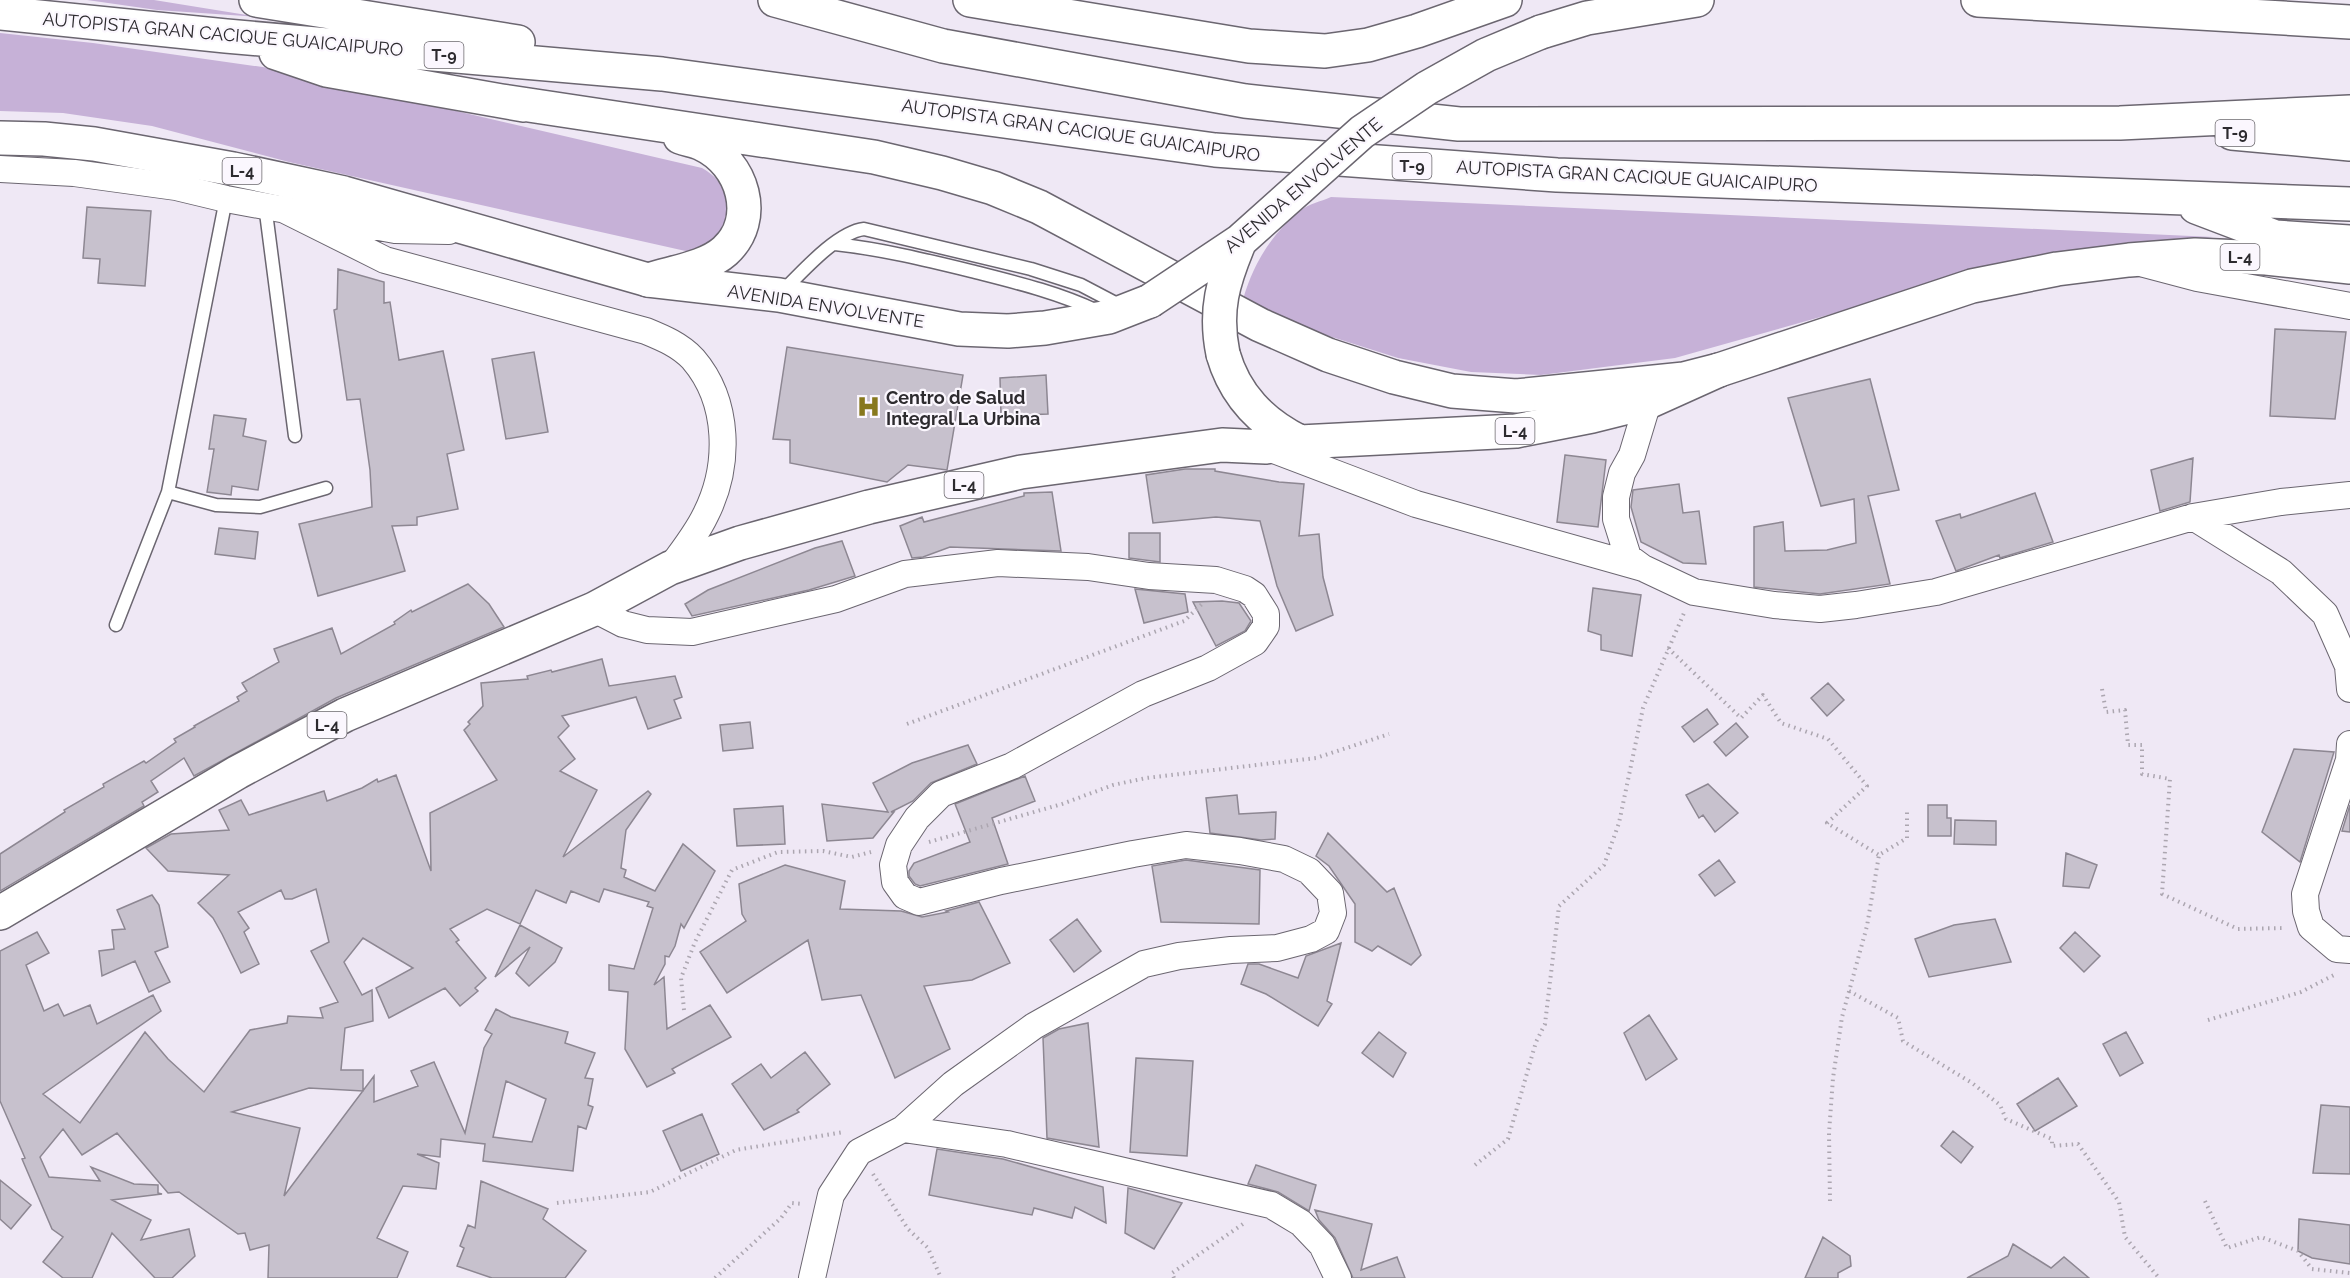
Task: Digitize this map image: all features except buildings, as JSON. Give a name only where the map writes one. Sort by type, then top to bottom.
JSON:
[{"type":"main road","points":[[256,0],[508,40],[592,56],[663,74]]},
{"type":"main road","name":"T-9","points":[[775,0],[943,46],[1245,101],[1459,124],[2120,123],[2350,144]]},
{"type":"main road","points":[[970,0],[1249,46],[1325,51],[1368,45],[1417,31],[1505,0]]},
{"type":"main road","name":"AVENIDA ENVOLVENTE","points":[[0,138],[44,139],[94,144],[233,168],[344,193],[648,280],[779,295],[960,329],[1008,332],[1045,328],[1129,309],[1240,241],[1362,132],[1427,88],[1486,55],[1541,32],[1587,18],[1697,0]]},
{"type":"main road","points":[[1978,0],[2350,22]]},
{"type":"main road","name":"AUTOPISTA GRAN CACIQUE GUAICAIPURO","points":[[0,13],[226,36],[663,74],[1215,150],[1557,175],[2166,196]]},
{"type":"main road","points":[[226,36],[326,70],[502,101],[874,157],[942,173],[993,188],[1039,207],[1260,325],[1328,355],[1394,377],[1452,391],[1516,396],[1684,379],[1719,370]]},
{"type":"main road","points":[[502,101],[686,139],[703,145],[718,155],[732,170],[741,186],[745,205],[743,224],[736,238],[711,261],[648,280]]},
{"type":"main road","points":[[2120,123],[2350,112]]},
{"type":"main road","points":[[2166,196],[2276,237],[2350,242]]},
{"type":"main road","name":"T-9","points":[[2166,196],[2350,204]]},
{"type":"main road","points":[[1240,241],[1225,276],[1220,297],[1220,340],[1227,370],[1237,388],[1259,416],[1300,442]]},
{"type":"main road","name":"L-4","points":[[0,913],[238,772],[345,715],[594,609],[670,568],[740,543],[869,507],[1021,472],[1222,445],[1266,447],[1300,442],[1516,431],[1648,402],[1719,370],[1972,286],[2056,269],[2195,255],[2266,258],[2350,267]]},
{"type":"street","points":[[2199,0],[2256,16]]},
{"type":"street","name":"AVENIDA ENVOLVENTE","points":[[0,170],[74,173],[176,187],[226,199],[395,230],[480,231]]},
{"type":"street","name":"AVENIDA ENVOLVENTE","points":[[274,207],[385,260],[646,331],[674,343],[693,359],[710,385],[721,418],[724,450],[719,480],[706,515],[670,568]]},
{"type":"street","points":[[2130,260],[2197,278],[2350,306]]},
{"type":"street","points":[[1643,568],[1628,557],[1616,519],[1616,497],[1622,473],[1632,455],[1648,402]]},
{"type":"street","points":[[1266,447],[1416,504],[1643,568],[1694,592],[1774,605],[1820,609],[1936,592],[2193,517],[2281,502],[2350,495]]},
{"type":"street","points":[[2193,517],[2281,572],[2325,614],[2348,666],[2350,689]]},
{"type":"street","points":[[594,609],[623,624],[647,630],[692,632],[836,599],[904,574],[998,563],[1088,567],[1149,576],[1216,580],[1245,589],[1262,605],[1266,614],[1266,626],[1255,642],[1208,668],[1143,694],[1012,766],[941,794],[917,818],[899,845],[893,865],[895,882],[905,896],[920,902],[1089,862],[1186,845],[1240,851],[1284,859],[1309,871],[1330,893],[1333,914],[1326,931],[1311,939],[1277,948],[1179,956],[1144,964],[1034,1026],[953,1084],[903,1129]]},
{"type":"street","points":[[2345,961],[2337,949],[2311,927],[2306,911],[2305,894],[2349,760],[2350,744]]},
{"type":"street","points":[[812,1278],[831,1195],[857,1142],[903,1129],[1007,1144],[1271,1205],[1301,1223],[1322,1245],[1338,1278]]},
{"type":"lane","points":[[116,625],[168,492],[226,199]]},
{"type":"lane","points":[[274,207],[295,436]]},
{"type":"lane","points":[[779,295],[821,253],[847,233],[864,229],[1031,269],[1081,285],[1129,309]]},
{"type":"lane","points":[[835,244],[878,249],[1027,285],[1075,301],[1129,309]]},
{"type":"lane","points":[[168,492],[216,505],[260,507],[326,488]]},
{"type":"path","points":[[907,724],[1184,621],[1202,604],[1205,580]]},
{"type":"path","points":[[1475,1165],[1508,1139],[1536,1042],[1545,1024],[1559,906],[1604,865],[1619,823],[1643,708],[1694,592]]},
{"type":"path","points":[[1668,648],[1741,718],[1763,695],[1782,723],[1828,739],[1867,786],[1827,824],[1879,855]]},
{"type":"path","points":[[2102,689],[2106,712],[2125,710],[2128,745],[2142,745],[2142,774],[2170,779],[2162,894],[2238,929],[2311,927]]},
{"type":"path","points":[[684,1010],[681,978],[695,942],[732,870],[778,852],[823,851],[852,857],[899,845],[932,842],[1062,804],[1113,785],[1146,778],[1316,758],[1389,734]]},
{"type":"path","points":[[1830,1201],[1828,1133],[1842,1017],[1867,926],[1879,855],[1907,838],[1907,812]]},
{"type":"path","points":[[2208,1020],[2301,992],[2345,961]]},
{"type":"path","points":[[1849,991],[1898,1018],[1903,1041],[1972,1083],[2000,1105],[2006,1119],[2052,1139],[2052,1146],[2078,1144],[2119,1202],[2125,1237],[2159,1278]]},
{"type":"path","points":[[556,1203],[650,1192],[736,1150],[832,1132],[857,1142],[908,1229],[928,1248],[941,1278]]},
{"type":"path","points":[[2205,1201],[2227,1248],[2261,1237],[2298,1251],[2312,1269],[2350,1273]]},
{"type":"path","points":[[715,1278],[781,1218],[792,1203],[828,1207]]},
{"type":"path","points":[[1174,1278],[1172,1273],[1271,1205]]},
{"type":"shaded area","points":[[87,0],[154,0],[259,17],[157,10]]},
{"type":"shaded area","points":[[0,33],[93,43],[276,69],[702,168],[717,179],[725,192],[730,225],[699,254],[289,162],[152,126],[63,113],[0,111]]},
{"type":"shaded area","points":[[1331,197],[2213,237],[2053,258],[1987,270],[1675,358],[1541,375],[1471,372],[1398,358],[1307,329],[1242,303],[1257,264],[1280,230],[1304,208]]},
{"type":"place","name":"Centro de Salud Integral La Urbina","points":[[868,407]]}]
